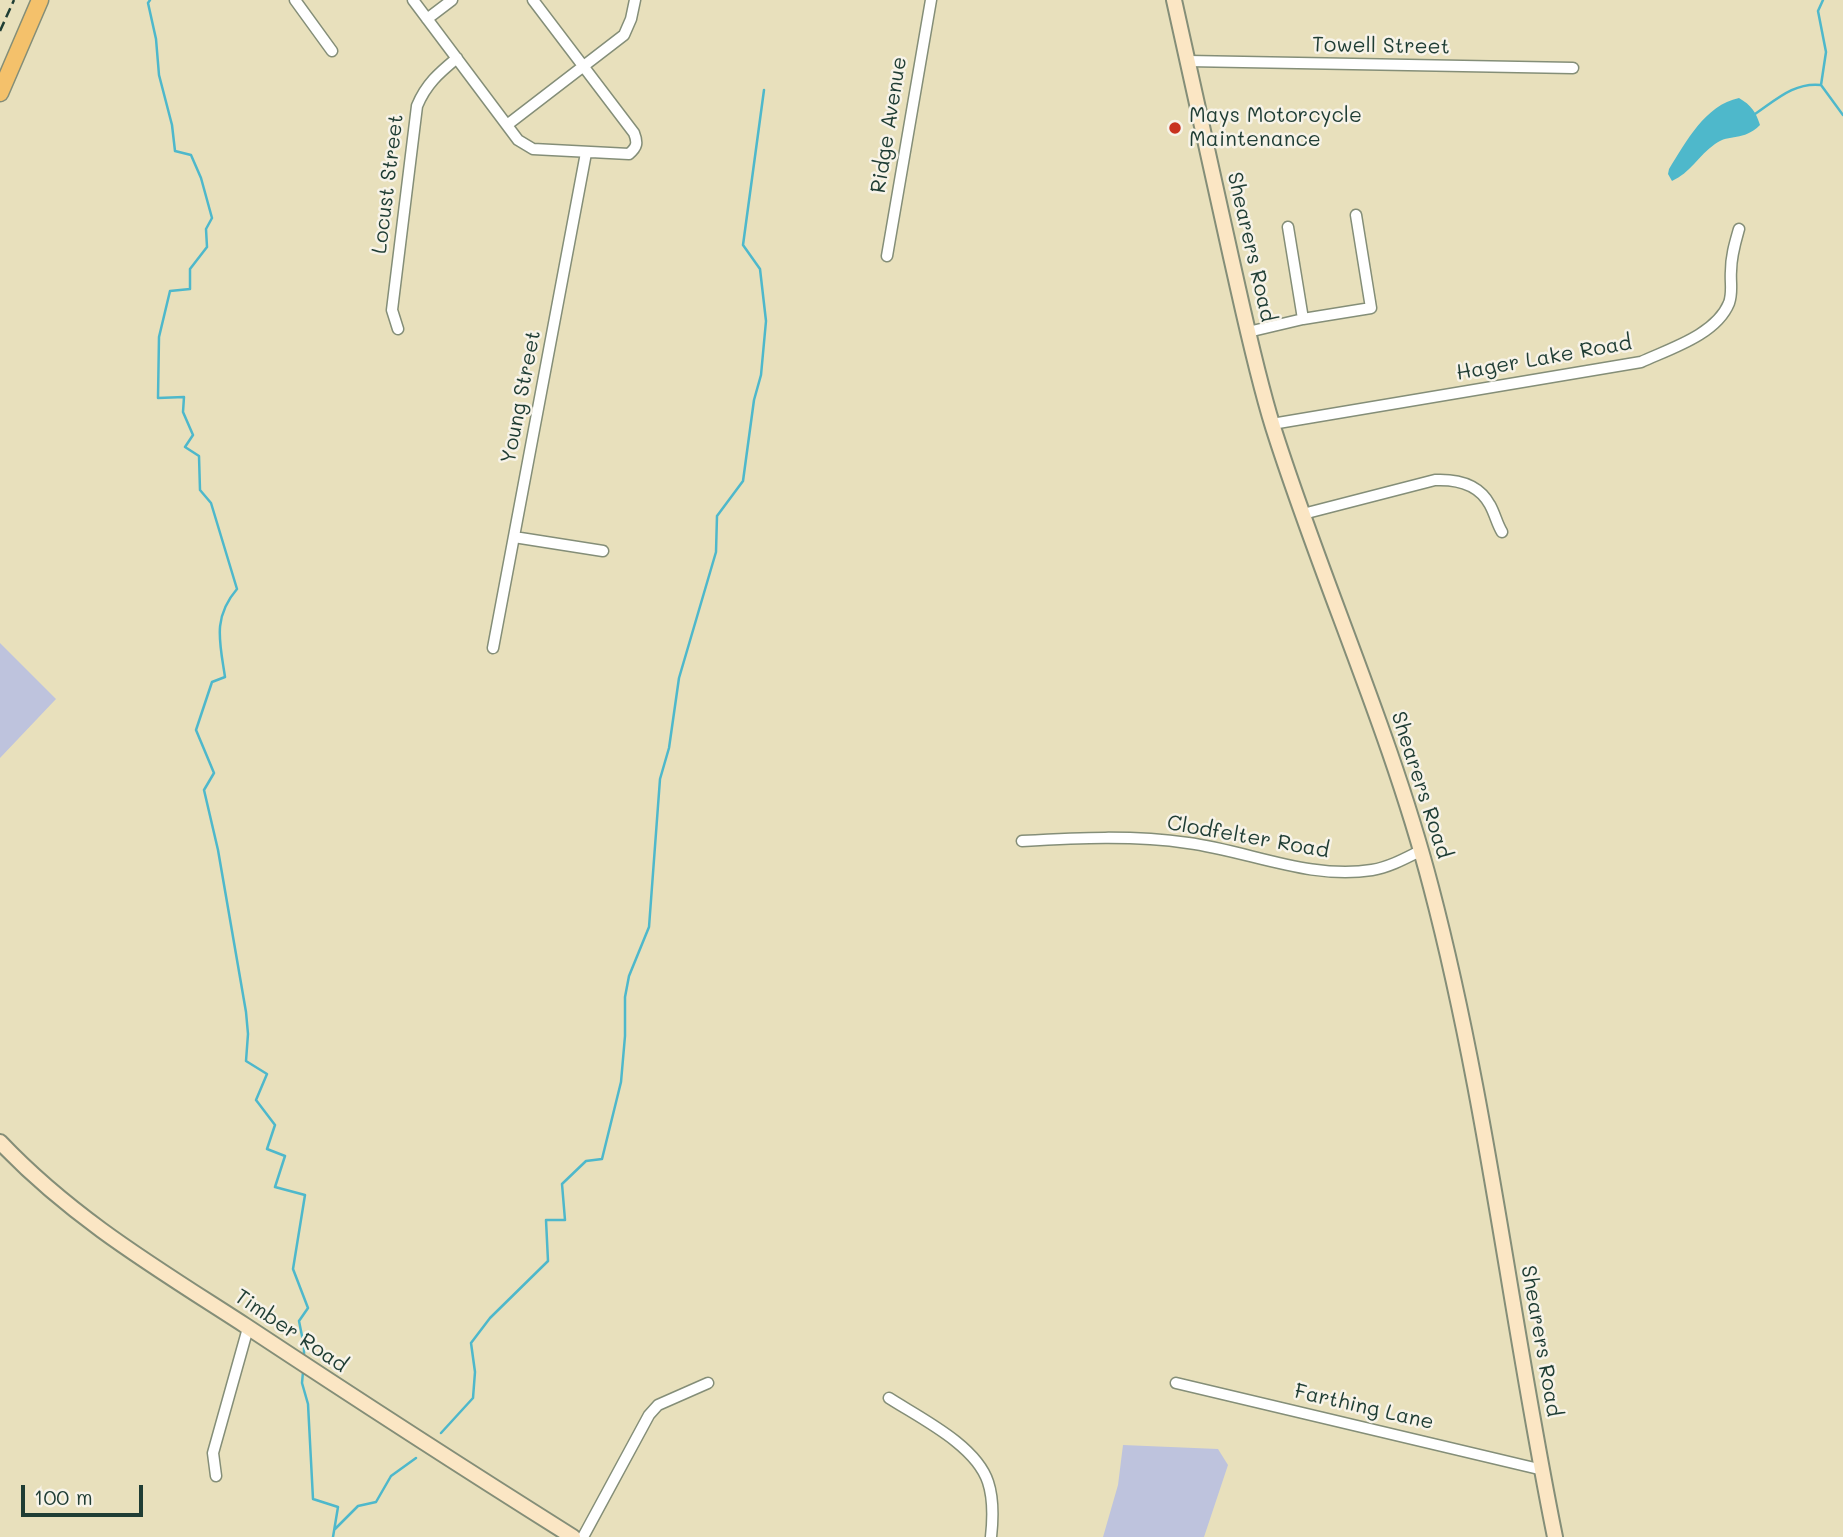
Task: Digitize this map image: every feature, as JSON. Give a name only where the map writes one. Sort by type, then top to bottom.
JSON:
[{"type":"main road","points":[[0,93],[40,0]]},
{"type":"street","points":[[295,0],[332,51]]},
{"type":"street","points":[[413,0],[518,140],[533,149],[629,154],[635,149],[637,141],[634,133],[533,0]]},
{"type":"street","points":[[427,19],[452,0]]},
{"type":"street","points":[[507,125],[624,35],[635,0]]},
{"type":"street","name":"Ridge Avenue","points":[[887,256],[931,0]]},
{"type":"street","name":"Shearers Road","points":[[1174,0],[1248,332],[1272,424],[1383,733],[1422,850],[1444,936],[1475,1085],[1555,1537]]},
{"type":"street","name":"Locust Street","points":[[398,329],[392,310],[416,114],[424,89],[457,58]]},
{"type":"street","name":"Towell Street","points":[[1188,61],[1573,68]]},
{"type":"street","name":"Young Street","points":[[493,648],[586,153]]},
{"type":"street","points":[[1248,332],[1303,319],[1371,308],[1356,215]]},
{"type":"street","points":[[1288,228],[1303,319]]},
{"type":"street","name":"Hager Lake Road","points":[[1272,424],[1641,362],[1693,337],[1708,328],[1722,314],[1729,302],[1732,288],[1732,254],[1739,229]]},
{"type":"street","points":[[1303,514],[1435,480],[1451,479],[1466,483],[1479,492],[1490,504],[1502,532]]},
{"type":"street","points":[[514,537],[603,551]]},
{"type":"street","name":"Clodfelter Road","points":[[1022,841],[1133,838],[1188,843],[1309,869],[1349,873],[1374,870],[1399,862],[1422,850]]},
{"type":"street","name":"Timber Road","points":[[0,1142],[38,1181],[126,1248],[391,1423],[573,1537]]},
{"type":"street","points":[[216,1476],[213,1453],[248,1328]]},
{"type":"street","points":[[583,1537],[649,1415],[665,1401],[708,1383]]},
{"type":"street","name":"Farthing Lane","points":[[1175,1383],[1543,1470]]},
{"type":"street","points":[[889,1398],[968,1451],[988,1480],[992,1501],[991,1537]]},
{"type":"shaded area","points":[[0,643],[56,699],[0,758]]},
{"type":"shaded area","points":[[1123,1445],[1218,1449],[1228,1465],[1204,1537],[1103,1537],[1118,1485]]},
{"type":"water","points":[[1739,98],[1752,109],[1760,125],[1748,134],[1715,144],[1672,181],[1668,174],[1669,169],[1706,116],[1727,102]]},
{"type":"waterway","points":[[150,0],[148,3],[156,39],[159,75],[172,125],[175,151],[191,155],[201,178],[212,218],[206,229],[207,247],[190,269],[190,289],[170,291],[159,337],[158,398],[184,397],[183,412],[193,435],[185,447],[199,456],[200,490],[211,503],[237,589],[229,600],[221,621],[220,642],[225,677],[212,682],[196,730],[214,773],[204,790],[218,850],[246,1012],[246,1061],[267,1074],[256,1100],[275,1125],[267,1149],[285,1156],[275,1187],[305,1195],[293,1269],[308,1308],[299,1321],[304,1356]]},
{"type":"waterway","points":[[1821,85],[1826,52],[1818,11],[1823,0]]},
{"type":"waterway","points":[[1755,114],[1794,89],[1821,85],[1843,115]]},
{"type":"waterway","points":[[441,1433],[473,1398],[475,1372],[471,1343],[490,1318],[548,1261],[546,1220],[565,1220],[562,1184],[586,1161],[602,1159],[621,1082],[625,997],[629,976],[649,927],[660,779],[669,748],[679,678],[716,552],[717,516],[743,481],[754,400],[761,375],[766,321],[760,269],[743,245],[764,90]]},
{"type":"waterway","points":[[303,1372],[302,1383],[308,1404],[313,1499],[338,1507],[333,1537]]},
{"type":"waterway","points":[[335,1529],[358,1506],[376,1502],[391,1476],[416,1458]]},
{"type":"railway","points":[[0,31],[14,0]]},
{"type":"place","name":"Mays Motorcycle Maintenance","points":[[1175,128]]}]
